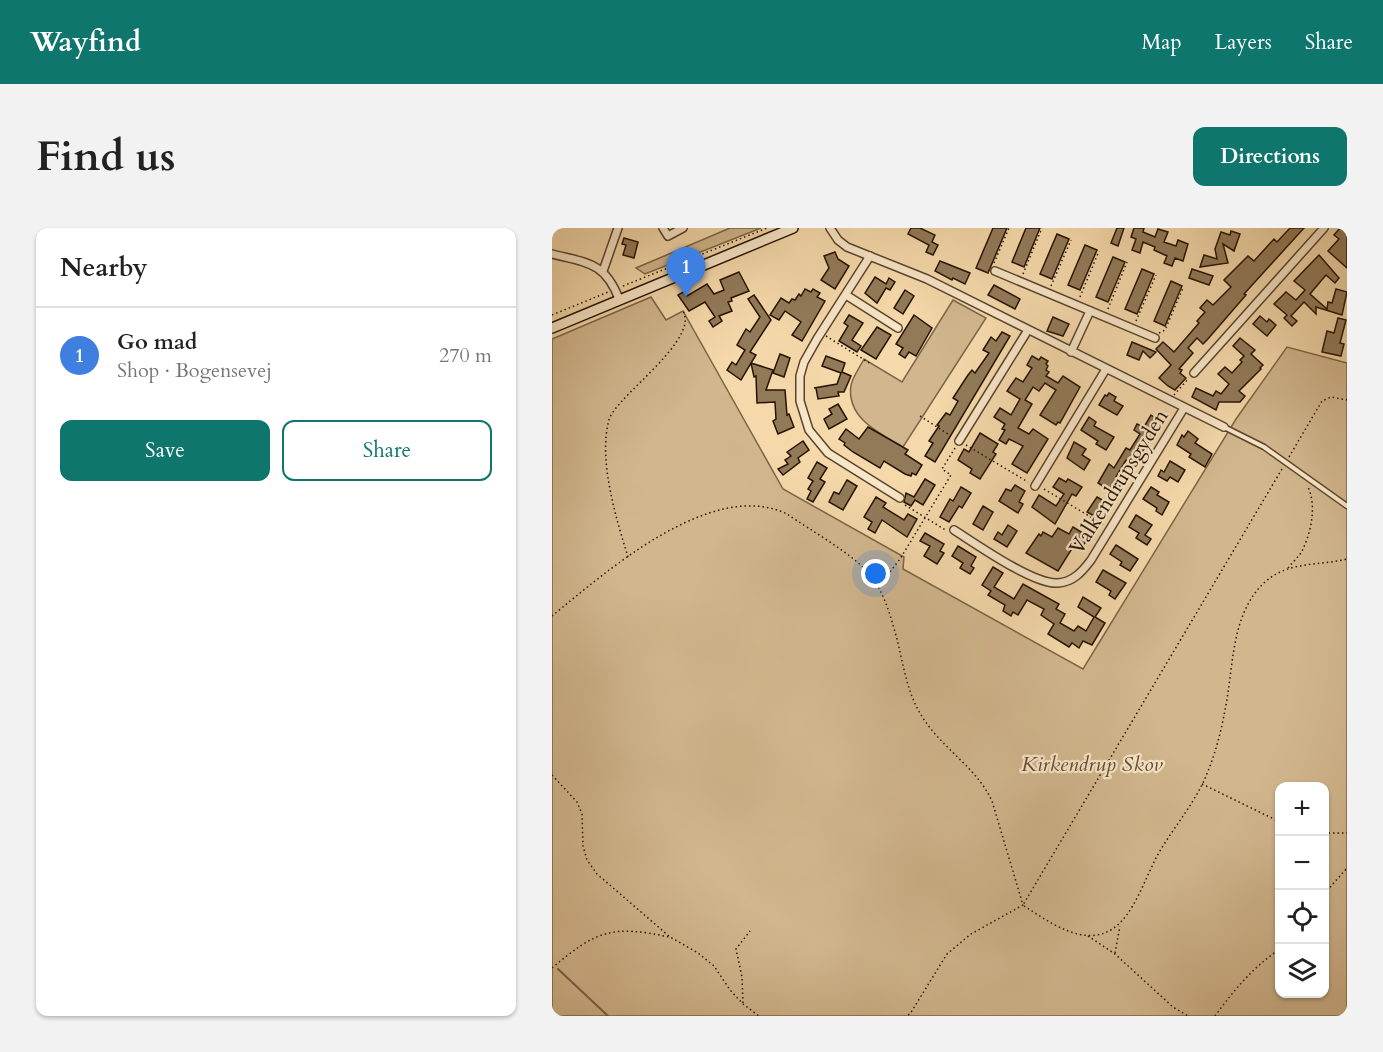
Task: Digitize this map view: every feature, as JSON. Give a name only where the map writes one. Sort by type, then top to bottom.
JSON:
[{"type":"main road","points":[[552,328],[793,228]]},
{"type":"street","points":[[603,271],[618,228]]},
{"type":"street","points":[[663,228],[668,236],[683,228]]},
{"type":"street","name":"Valkendrupsgyden","points":[[830,228],[838,240],[848,247],[927,279],[1224,427]]},
{"type":"street","points":[[1194,373],[1324,228]]},
{"type":"street","points":[[552,254],[595,266],[603,271],[619,299]]},
{"type":"street","points":[[870,256],[804,362],[800,401],[809,430],[820,445],[838,462],[900,498]]},
{"type":"street","points":[[995,271],[1155,338]]},
{"type":"street","points":[[846,295],[898,328]]},
{"type":"street","points":[[1071,352],[1090,311]]},
{"type":"street","points":[[959,441],[1028,330]]},
{"type":"street","points":[[1035,486],[1106,369]]},
{"type":"street","name":"Valkendrupsgyden","points":[[954,530],[1035,578],[1057,584],[1069,581],[1081,573],[1185,408]]},
{"type":"lane","name":"Valkendrupsgyden","points":[[1224,427],[1264,447],[1347,506]]},
{"type":"path","points":[[552,315],[767,228]]},
{"type":"path","points":[[995,271],[993,267],[1009,228]]},
{"type":"path","points":[[1019,281],[1042,228]]},
{"type":"path","points":[[1048,293],[1071,240]]},
{"type":"path","points":[[1076,305],[1100,251]]},
{"type":"path","points":[[1105,317],[1127,262]]},
{"type":"path","points":[[1133,329],[1156,275]]},
{"type":"path","points":[[1155,338],[1165,330],[1184,288]]},
{"type":"path","points":[[628,558],[614,512],[609,479],[607,450],[610,419],[631,391],[673,348],[686,320],[683,309]]},
{"type":"path","points":[[821,333],[871,364]]},
{"type":"path","points":[[1169,400],[1194,373]]},
{"type":"path","points":[[907,1015],[947,954],[971,934],[1023,905],[1322,401],[1331,397],[1347,400]]},
{"type":"path","points":[[920,416],[1110,529]]},
{"type":"path","points":[[878,587],[900,559],[951,474],[942,469],[959,441]]},
{"type":"path","points":[[1288,568],[1300,553],[1312,517],[1312,501],[1301,473]]},
{"type":"path","points":[[900,498],[900,502],[925,518],[948,531],[954,530]]},
{"type":"path","points":[[552,616],[628,558],[698,515],[715,510],[760,505],[774,508],[796,520],[861,566],[878,587],[889,613],[912,696],[919,713],[952,753],[985,786],[992,801],[1023,905],[1070,933],[1087,936],[1108,932],[1120,924],[1132,907],[1171,830],[1202,784],[1218,740],[1225,710],[1240,621],[1251,599],[1265,581],[1288,568],[1347,559]]},
{"type":"path","points":[[552,775],[577,802],[582,814],[583,846],[587,860],[597,874],[670,937],[698,953],[714,966],[730,990],[759,1016]]},
{"type":"path","points":[[1202,784],[1275,820]]},
{"type":"path","points":[[1329,833],[1347,833]]},
{"type":"path","points":[[1328,890],[1347,868]]},
{"type":"path","points":[[1115,954],[1120,924]]},
{"type":"path","points":[[552,968],[591,938],[619,930],[638,930],[670,937]]},
{"type":"path","points":[[743,1004],[742,977],[736,949],[750,931]]},
{"type":"path","points":[[1087,936],[1115,954],[1173,1007],[1188,1016]]},
{"type":"path","points":[[1215,1016],[1240,983],[1262,961],[1275,952]]},
{"type":"green space","points":[[730,228],[761,228],[645,274],[636,268]]},
{"type":"green space","name":"Kirkendrup Skov","points":[[651,297],[666,320],[683,311],[783,489],[904,557],[903,569],[1083,669],[1236,419],[1287,347],[1347,363],[1347,1016],[552,1016],[552,339]]},
{"type":"green space","points":[[953,300],[986,318],[903,447],[875,430],[859,415],[851,397],[852,382],[864,359],[902,382]]},
{"type":"building","points":[[911,228],[920,228],[935,235],[932,242],[938,245],[933,255],[926,252],[929,245],[908,234]]},
{"type":"building","points":[[993,228],[1007,228],[988,273],[976,268]]},
{"type":"building","points":[[1026,228],[1040,228],[1024,267],[1012,262]]},
{"type":"building","points":[[1117,228],[1124,228],[1118,246],[1111,243]]},
{"type":"building","points":[[1134,228],[1144,228],[1143,232],[1155,237],[1158,229],[1168,232],[1164,242],[1176,246],[1178,240],[1188,244],[1183,261],[1175,258],[1172,266],[1164,263],[1167,256],[1143,242],[1140,253],[1132,250],[1136,239],[1131,237]]},
{"type":"building","points":[[1290,228],[1304,228],[1244,294],[1246,295],[1207,340],[1203,344],[1197,338],[1188,348],[1193,353],[1179,369],[1186,378],[1175,390],[1168,386],[1159,378],[1171,365],[1156,349],[1163,342],[1174,352],[1199,323],[1197,321],[1205,312],[1200,308],[1207,300],[1213,305],[1231,287],[1224,280],[1248,256],[1254,261],[1274,239],[1277,242]]},
{"type":"building","points":[[1340,228],[1347,232],[1347,268],[1328,251],[1339,239],[1334,235]]},
{"type":"building","points":[[1231,231],[1240,234],[1234,251],[1223,244],[1228,263],[1200,267],[1204,255],[1217,259],[1215,249],[1221,232],[1230,235]]},
{"type":"building","points":[[1057,234],[1069,239],[1052,279],[1040,274]]},
{"type":"building","points":[[624,238],[638,242],[634,258],[623,255],[626,245],[622,244]]},
{"type":"building","points":[[1085,245],[1097,250],[1080,290],[1068,285]]},
{"type":"building","points":[[835,252],[838,259],[849,266],[835,289],[821,280],[829,268],[824,256]]},
{"type":"building","points":[[1319,255],[1339,278],[1335,283],[1326,275],[1310,294],[1327,309],[1328,302],[1332,303],[1336,289],[1347,292],[1342,315],[1316,307],[1316,314],[1304,302],[1291,316],[1297,321],[1292,326],[1284,318],[1287,315],[1274,304],[1286,292],[1296,300],[1305,290],[1294,281]]},
{"type":"building","points":[[1113,257],[1125,262],[1108,302],[1096,297]]},
{"type":"building","points":[[940,261],[970,273],[965,284],[935,271]]},
{"type":"building","points":[[1142,269],[1154,274],[1137,314],[1125,309]]},
{"type":"building","points":[[1192,269],[1213,276],[1209,285],[1189,278]]},
{"type":"building","points":[[739,272],[749,291],[731,298],[732,301],[728,302],[732,311],[719,316],[722,321],[713,327],[709,321],[715,317],[705,302],[689,311],[678,295],[685,291],[687,296],[707,284],[714,294],[724,290],[720,280]]},
{"type":"building","points":[[875,277],[886,284],[889,278],[895,282],[890,290],[886,288],[877,303],[865,293]]},
{"type":"building","points":[[1171,281],[1182,286],[1165,326],[1154,321]]},
{"type":"building","points":[[994,285],[1020,299],[1015,309],[988,295]]},
{"type":"building","points":[[805,289],[811,292],[813,289],[820,293],[817,297],[825,301],[802,341],[792,335],[801,322],[785,311],[779,320],[770,315],[781,298],[789,303],[799,294],[801,296]]},
{"type":"building","points":[[905,290],[914,296],[903,314],[894,308]]},
{"type":"building","points":[[754,295],[771,320],[750,352],[756,355],[741,380],[727,370],[732,362],[736,365],[745,350],[737,345],[746,329],[750,332],[760,317],[748,299]]},
{"type":"building","points":[[849,315],[863,323],[852,340],[861,346],[857,352],[839,341],[848,326],[844,323]]},
{"type":"building","points":[[914,315],[932,328],[916,356],[909,352],[905,358],[899,354],[903,348],[896,344]]},
{"type":"building","points":[[1260,316],[1276,325],[1267,336],[1253,324]]},
{"type":"building","points":[[1053,317],[1069,324],[1063,336],[1047,331]]},
{"type":"building","points":[[1338,318],[1346,320],[1340,343],[1344,344],[1341,356],[1322,352],[1327,331],[1334,333]]},
{"type":"building","points":[[877,327],[891,335],[876,359],[861,350]]},
{"type":"building","points":[[1002,332],[1010,336],[935,462],[925,456],[933,443],[929,441],[939,426],[937,425],[946,413],[950,415],[958,401],[953,398],[972,370],[975,373],[989,353],[983,350],[991,337],[996,341]]},
{"type":"building","points":[[1240,338],[1255,350],[1251,354],[1263,365],[1239,391],[1245,396],[1240,402],[1219,402],[1216,410],[1192,397],[1196,388],[1213,396],[1216,391],[1221,394],[1229,384],[1218,374],[1225,367],[1232,373],[1242,362],[1240,360],[1244,356],[1233,346]]},
{"type":"building","points":[[1132,342],[1156,352],[1150,358],[1143,351],[1139,360],[1127,355]]},
{"type":"building","points":[[780,354],[790,358],[784,377],[773,373]]},
{"type":"building","points":[[826,356],[845,363],[842,372],[851,376],[844,392],[838,392],[839,396],[818,399],[816,388],[814,388],[837,384],[841,373],[822,366]]},
{"type":"building","points":[[1032,356],[1048,361],[1046,370],[1049,372],[1046,376],[1058,383],[1063,376],[1080,387],[1060,423],[1056,425],[1040,415],[1056,390],[1045,383],[1039,391],[1033,387],[1025,400],[1032,404],[1018,428],[1029,434],[1033,429],[1048,439],[1027,473],[1012,464],[1023,446],[1009,439],[1006,444],[999,440],[1005,430],[1002,429],[1005,424],[994,417],[1000,408],[1011,415],[1020,399],[1007,391],[1016,378],[1023,382],[1032,368],[1027,365]]},
{"type":"building","points":[[751,363],[773,370],[766,390],[785,390],[787,415],[789,414],[794,427],[778,434],[773,421],[776,419],[775,402],[757,403],[756,376],[754,377]]},
{"type":"building","points":[[1109,393],[1116,397],[1114,401],[1123,406],[1117,415],[1099,405]]},
{"type":"building","points":[[838,404],[847,419],[829,429],[824,419],[832,414],[829,409]]},
{"type":"building","points":[[1151,415],[1161,422],[1134,465],[1126,460],[1116,477],[1123,481],[1115,494],[1098,483],[1109,464],[1114,468],[1126,448],[1130,450],[1140,434],[1134,430],[1137,424],[1144,427]]},
{"type":"building","points":[[1089,417],[1096,422],[1094,426],[1114,437],[1106,450],[1096,444],[1098,441],[1081,430]]},
{"type":"building","points":[[868,427],[908,450],[905,454],[922,465],[916,475],[905,474],[884,461],[880,468],[853,452],[839,439],[846,429],[859,439]]},
{"type":"building","points":[[1188,431],[1198,439],[1195,443],[1212,454],[1205,467],[1189,457],[1191,454],[1177,445],[1182,435],[1184,437]]},
{"type":"building","points":[[980,433],[998,444],[993,452],[996,454],[980,479],[970,473],[972,469],[958,460],[964,449],[969,452]]},
{"type":"building","points":[[803,441],[809,450],[798,458],[800,462],[783,475],[778,469],[788,464],[785,460],[791,456],[787,452]]},
{"type":"building","points":[[1074,442],[1086,449],[1082,455],[1090,460],[1084,470],[1067,458]]},
{"type":"building","points":[[1170,461],[1185,470],[1178,482],[1170,477],[1167,481],[1158,476],[1161,470],[1164,472]]},
{"type":"building","points":[[817,462],[827,468],[820,479],[825,482],[813,502],[807,499],[811,491],[808,489],[813,481],[808,478]]},
{"type":"building","points":[[1059,478],[1066,482],[1068,479],[1082,487],[1076,496],[1072,494],[1055,524],[1032,507],[1039,495],[1056,506],[1064,494],[1053,487]]},
{"type":"building","points":[[925,479],[935,485],[923,505],[915,500],[911,506],[904,502],[906,493],[914,497]]},
{"type":"building","points":[[847,480],[857,486],[843,510],[829,502],[834,492],[839,494]]},
{"type":"building","points":[[1015,485],[1025,491],[1019,502],[1023,504],[1018,513],[999,501],[1006,489],[1011,491]]},
{"type":"building","points":[[961,487],[971,493],[962,508],[959,506],[949,522],[940,517],[950,499],[953,501]]},
{"type":"building","points":[[1151,487],[1159,492],[1157,495],[1169,502],[1162,515],[1156,511],[1157,508],[1143,499]]},
{"type":"building","points":[[876,497],[886,503],[883,507],[904,520],[908,514],[917,519],[907,537],[882,520],[875,533],[868,529],[872,522],[864,517]]},
{"type":"building","points":[[1097,497],[1111,505],[1101,520],[1087,512]]},
{"type":"building","points":[[983,506],[993,512],[983,530],[973,524]]},
{"type":"building","points":[[1136,515],[1152,525],[1145,535],[1151,539],[1147,545],[1136,538],[1139,533],[1129,527]]},
{"type":"building","points":[[1008,525],[1017,531],[1007,547],[994,539],[998,532],[1002,535]]},
{"type":"building","points":[[1073,527],[1089,537],[1083,546],[1076,542],[1058,571],[1026,553],[1039,534],[1041,536],[1043,532],[1052,537],[1058,528],[1069,534]]},
{"type":"building","points":[[925,533],[944,544],[940,551],[944,553],[937,564],[924,556],[930,546],[920,541]]},
{"type":"building","points":[[1116,545],[1138,559],[1130,571],[1120,565],[1122,562],[1110,554]]},
{"type":"building","points":[[958,546],[976,557],[970,574],[960,568],[963,563],[952,556]]},
{"type":"building","points":[[993,567],[1003,573],[994,587],[1014,599],[1023,584],[1059,604],[1056,609],[1065,614],[1060,623],[1074,631],[1078,626],[1086,631],[1094,617],[1078,607],[1083,597],[1101,608],[1095,617],[1105,623],[1092,645],[1083,641],[1079,648],[1072,643],[1069,647],[1048,634],[1054,624],[1041,615],[1044,609],[1027,600],[1018,615],[1013,612],[1011,616],[1003,611],[1005,605],[988,595],[991,591],[982,585]]},
{"type":"building","points":[[1103,570],[1126,583],[1115,599],[1109,595],[1111,591],[1096,582]]},
{"type":"waterway","points":[[558,969],[608,1016]]},
{"type":"place","name":"Go mad","points":[[686,297]]}]
